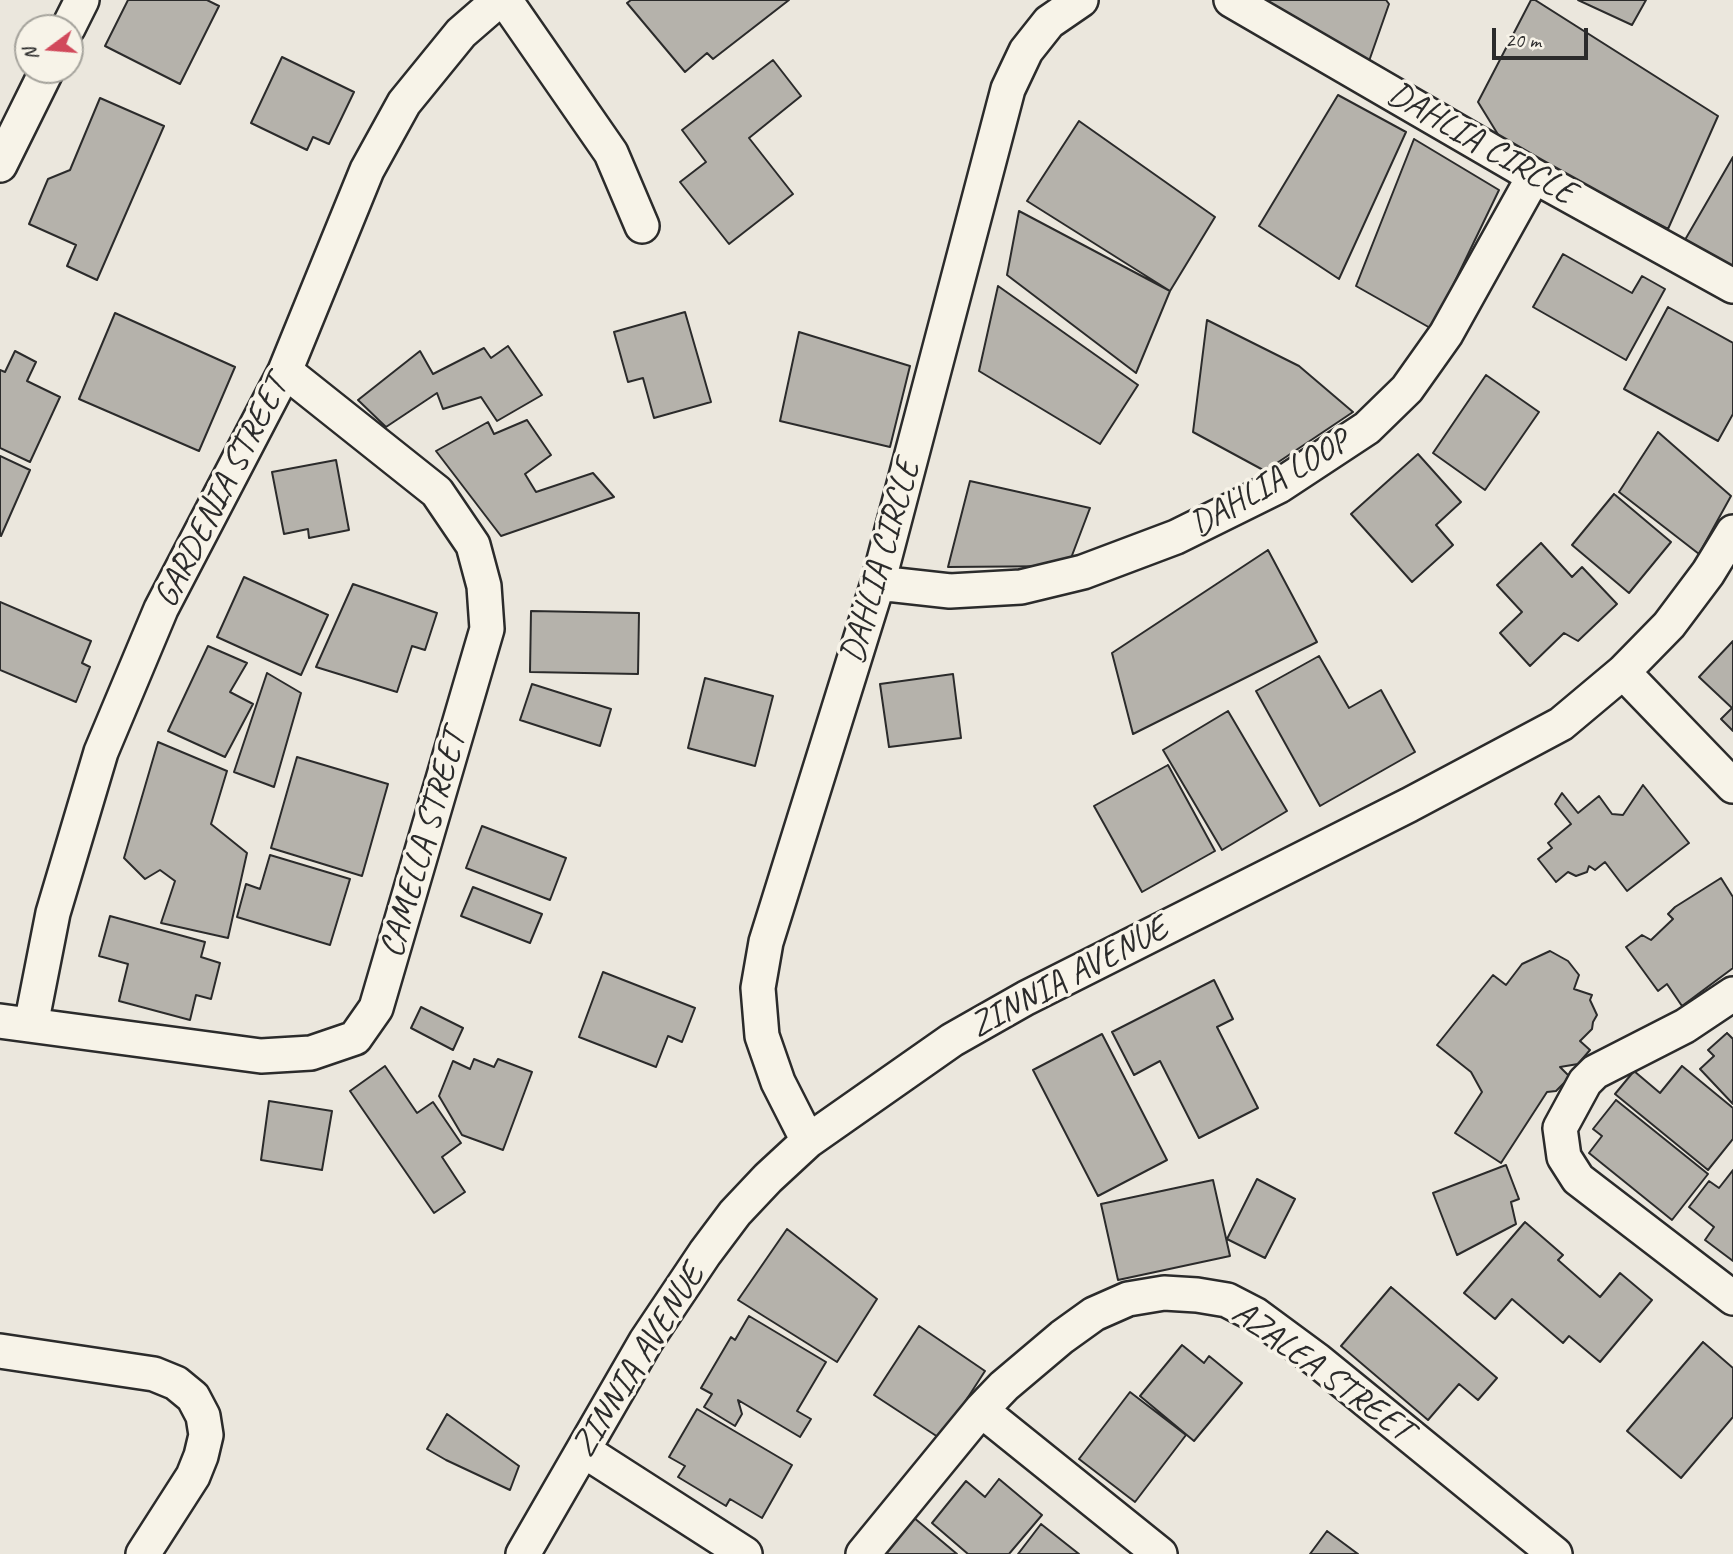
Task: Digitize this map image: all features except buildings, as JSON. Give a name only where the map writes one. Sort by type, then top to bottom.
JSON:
[{"type":"street","name":"GARDENIA STREET","points":[[15,1023],[52,913],[100,752],[161,609],[285,371],[367,170],[404,103],[461,33],[499,0]]},
{"type":"street","points":[[505,0],[611,153],[642,226]]},
{"type":"street","name":"DAHLIA CIRCLE","points":[[808,1141],[778,1082],[762,1036],[758,988],[766,942],[878,583],[1008,89],[1026,51],[1048,22],[1081,0]]},
{"type":"street","name":"DAHLIA CIRCLE","points":[[1231,0],[1534,176],[1733,286]]},
{"type":"street","points":[[0,165],[40,84]]},
{"type":"street","name":"DAHLIA LOOP","points":[[878,583],[950,591],[1021,587],[1083,572],[1176,537],[1279,486],[1367,428],[1407,389],[1446,334],[1534,176]]},
{"type":"street","name":"CAMELLA STREET","points":[[15,1023],[261,1056],[311,1053],[355,1038],[376,1008],[487,628],[484,586],[473,545],[437,492],[285,371]]},
{"type":"street","name":"ZINNIA AVENUE","points":[[523,1554],[646,1341],[705,1253],[735,1213],[808,1141],[952,1040],[1026,998],[1409,805],[1561,724],[1623,672],[1669,625],[1708,573],[1733,532]]},
{"type":"street","points":[[1623,672],[1733,786]]},
{"type":"street","points":[[1733,994],[1685,1026],[1595,1072],[1585,1082],[1560,1128],[1564,1157],[1578,1179],[1733,1298]]},
{"type":"street","name":"AZALEA STREET","points":[[863,1554],[981,1410],[1024,1370],[1094,1314],[1128,1299],[1164,1293],[1227,1300],[1256,1315],[1317,1360],[1555,1554]]},
{"type":"street","points":[[0,1351],[154,1374],[176,1383],[193,1397],[203,1416],[205,1435],[201,1456],[193,1476],[143,1554]]},
{"type":"street","points":[[981,1410],[1160,1554]]},
{"type":"street","points":[[583,1450],[745,1554]]}]
